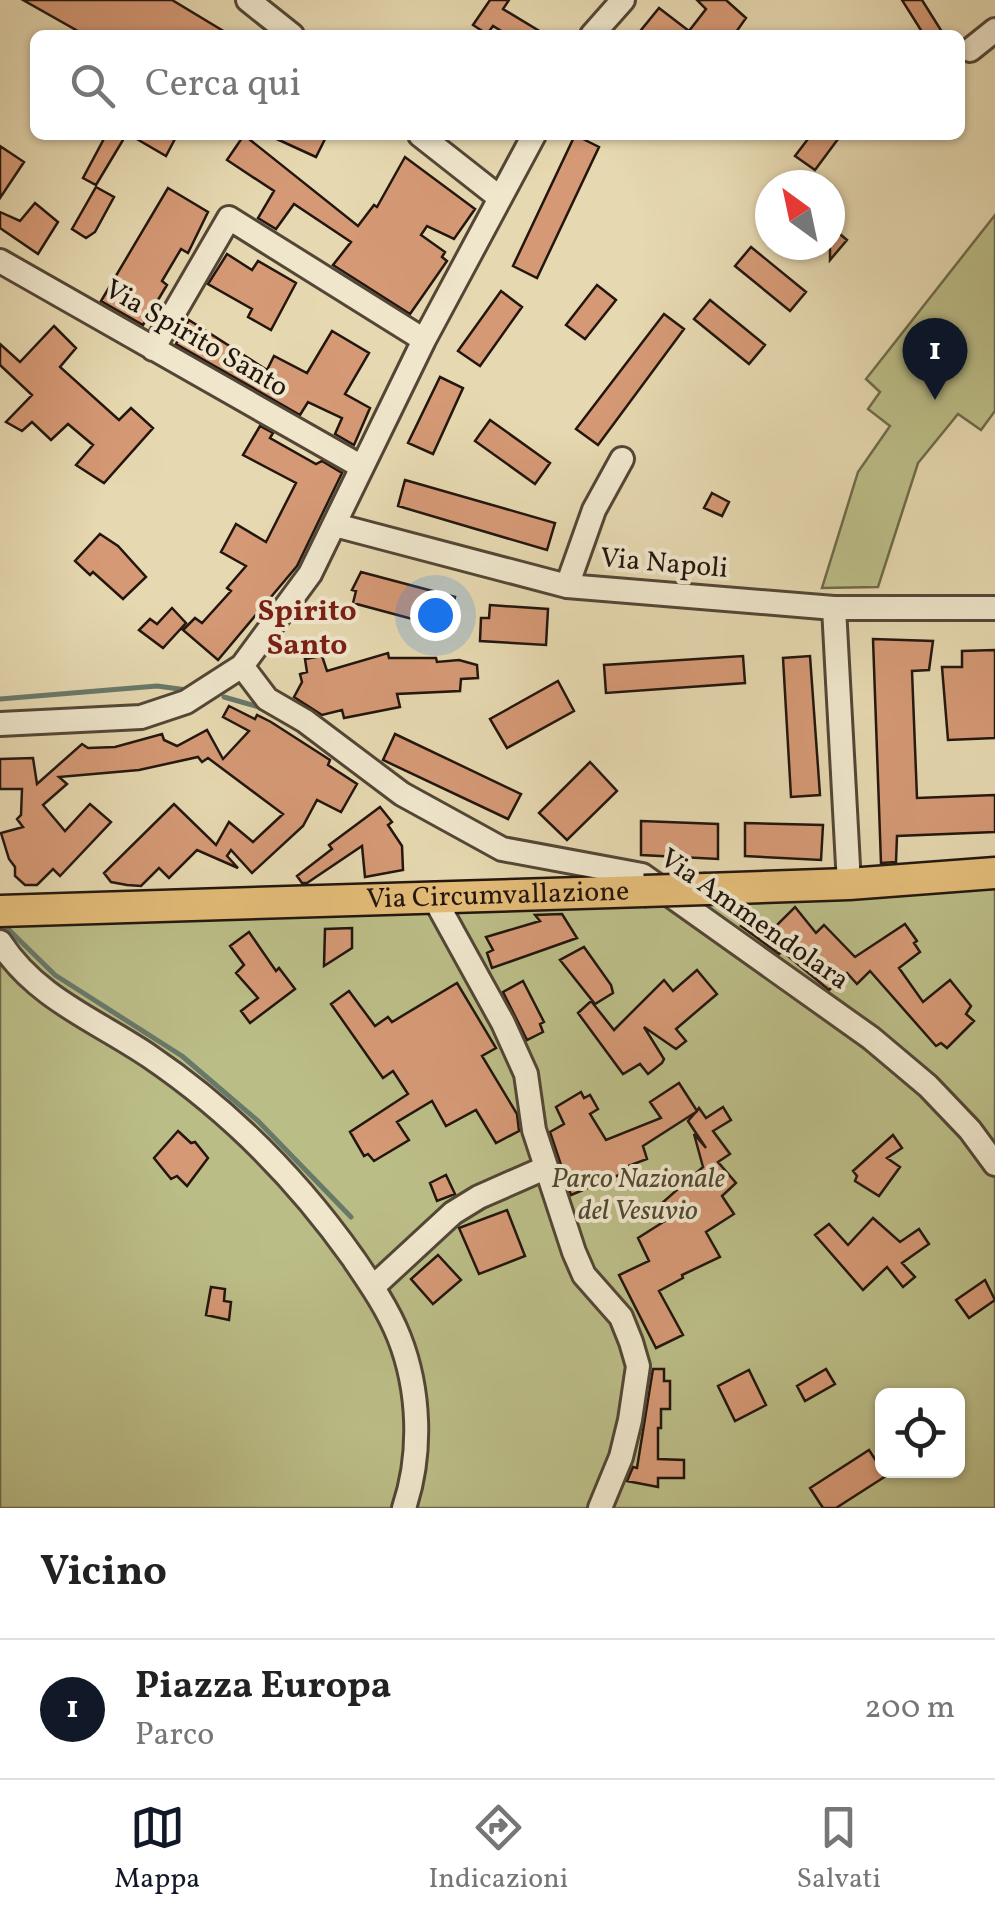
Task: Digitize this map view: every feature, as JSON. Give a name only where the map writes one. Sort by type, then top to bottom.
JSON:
[{"type":"main road","name":"Via Circumvallazione","points":[[0,912],[849,884],[995,873]]},
{"type":"street","points":[[248,0],[286,30]]},
{"type":"street","points":[[596,30],[623,0]]},
{"type":"street","points":[[970,50],[995,30]]},
{"type":"street","points":[[426,140],[500,198]]},
{"type":"street","points":[[0,724],[142,717],[186,702],[242,666],[310,574],[424,340],[531,140]]},
{"type":"street","points":[[153,349],[229,218],[424,340]]},
{"type":"street","name":"Via Spirito Santo","points":[[0,261],[362,467]]},
{"type":"street","points":[[566,586],[594,510],[622,459]]},
{"type":"street","name":"Via Napoli","points":[[335,525],[566,586],[834,608],[995,608]]},
{"type":"street","points":[[834,608],[849,884]]},
{"type":"street","name":"Via Ammendolara","points":[[242,666],[267,698],[305,721],[402,794],[483,841],[502,849],[642,875],[871,1038],[928,1086],[970,1130],[995,1164]]},
{"type":"street","points":[[434,898],[503,1023],[526,1074],[534,1130],[584,1275],[621,1317],[638,1366],[621,1457],[600,1508]]},
{"type":"street","points":[[0,942],[38,984],[148,1055],[244,1130],[326,1219],[373,1288],[398,1335],[408,1366],[415,1475],[404,1508]]},
{"type":"street","points":[[373,1288],[453,1213],[545,1168]]},
{"type":"green space","points":[[995,215],[995,411],[981,430],[958,414],[918,463],[878,587],[822,588],[858,472],[890,426],[868,409],[880,392],[866,379]]},
{"type":"green space","name":"Parco Nazionale del Vesuvio","points":[[995,868],[995,1508],[0,1508],[0,901]]},
{"type":"building","points":[[23,0],[172,0],[222,30],[76,30]]},
{"type":"building","points":[[490,0],[509,0],[503,9],[538,30],[500,30],[493,26],[481,30],[473,25]]},
{"type":"building","points":[[697,0],[726,0],[746,18],[738,30],[690,30],[706,9]]},
{"type":"building","points":[[902,0],[922,0],[941,30],[921,30]]},
{"type":"building","points":[[659,8],[688,30],[641,30]]},
{"type":"building","points":[[103,140],[123,140],[96,185],[83,178]]},
{"type":"building","points":[[139,140],[174,140],[166,156]]},
{"type":"building","points":[[241,140],[250,140],[358,226],[374,205],[377,207],[405,157],[475,209],[454,239],[427,226],[421,235],[445,252],[442,257],[447,261],[410,314],[333,265],[351,242],[294,204],[276,229],[258,218],[274,191],[227,160]]},
{"type":"building","points":[[279,140],[324,140],[316,157]]},
{"type":"building","points":[[573,140],[585,140],[599,147],[537,278],[513,266]]},
{"type":"building","points":[[807,140],[837,140],[815,170],[795,156]]},
{"type":"building","points":[[0,146],[24,162],[0,198]]},
{"type":"building","points":[[96,187],[114,197],[95,232],[86,238],[72,229]]},
{"type":"building","points":[[168,188],[208,212],[188,253],[181,249],[162,281],[167,285],[143,325],[101,301]]},
{"type":"building","points":[[35,203],[58,222],[38,254],[0,228],[0,212],[20,221]]},
{"type":"building","points":[[751,247],[755,260],[767,260],[806,292],[790,311],[735,266]]},
{"type":"building","points":[[227,254],[252,270],[258,261],[296,283],[271,330],[248,317],[252,309],[208,284]]},
{"type":"building","points":[[597,285],[616,300],[585,339],[566,325]]},
{"type":"building","points":[[501,291],[522,307],[480,366],[458,351]]},
{"type":"building","points":[[710,300],[765,345],[749,364],[694,319]]},
{"type":"building","points":[[664,314],[684,329],[598,445],[576,429]]},
{"type":"building","points":[[189,320],[267,370],[274,356],[307,373],[332,331],[369,353],[345,394],[370,408],[354,445],[335,434],[342,418],[308,402],[300,415],[176,344]]},
{"type":"building","points":[[54,326],[76,348],[60,367],[119,420],[131,408],[153,428],[104,483],[76,465],[93,445],[68,424],[51,440],[32,422],[22,431],[6,422],[32,395],[0,365],[0,344],[20,362]]},
{"type":"building","points":[[440,377],[463,388],[433,454],[408,443]]},
{"type":"building","points":[[490,420],[550,463],[535,484],[475,441]]},
{"type":"building","points":[[260,426],[273,433],[270,438],[316,464],[322,461],[342,473],[297,566],[218,660],[183,630],[195,618],[202,623],[231,591],[227,588],[246,566],[221,552],[236,524],[266,542],[296,483],[243,455]]},
{"type":"building","points":[[405,480],[555,523],[547,550],[398,506]]},
{"type":"building","points":[[712,493],[729,502],[722,516],[704,508]]},
{"type":"building","points":[[100,534],[118,546],[146,577],[123,599],[75,561]]},
{"type":"building","points":[[361,572],[455,597],[450,618],[445,617],[442,627],[353,603],[356,591],[352,590]]},
{"type":"building","points":[[490,605],[548,609],[546,645],[480,641],[481,618],[489,618]]},
{"type":"building","points":[[172,608],[186,623],[163,648],[139,630],[150,619],[157,624]]},
{"type":"building","points":[[873,639],[933,641],[929,670],[912,671],[917,798],[995,795],[995,832],[897,836],[896,862],[881,863]]},
{"type":"building","points":[[995,650],[995,738],[948,740],[942,667],[962,667],[962,651]]},
{"type":"building","points":[[388,653],[389,658],[436,658],[437,662],[459,660],[477,665],[478,678],[461,679],[460,691],[397,694],[400,707],[344,718],[342,710],[322,715],[294,697],[302,682],[300,674],[307,672],[305,659],[322,656],[327,671]]},
{"type":"building","points":[[743,656],[745,683],[606,693],[604,665]]},
{"type":"building","points":[[810,656],[820,795],[791,797],[783,658]]},
{"type":"building","points":[[558,681],[574,711],[507,748],[490,719]]},
{"type":"building","points":[[229,706],[271,722],[330,760],[328,765],[357,784],[341,812],[317,800],[303,826],[252,873],[231,850],[227,856],[238,868],[197,850],[169,878],[159,868],[141,886],[127,885],[111,882],[104,873],[174,804],[216,845],[229,822],[253,842],[283,814],[208,758],[202,762],[198,757],[139,770],[59,777],[67,784],[43,805],[65,831],[90,804],[111,822],[60,876],[53,869],[37,885],[25,885],[15,876],[1,833],[23,827],[17,819],[21,815],[22,789],[0,789],[0,759],[33,758],[37,784],[82,744],[88,748],[115,747],[162,734],[164,740],[177,746],[207,730],[223,759],[249,731],[223,717]]},
{"type":"building","points":[[395,734],[521,794],[508,819],[383,760]]},
{"type":"building","points":[[590,762],[617,791],[567,840],[539,813]]},
{"type":"building","points":[[380,807],[392,822],[388,825],[402,846],[403,870],[365,877],[362,846],[302,883],[297,876],[332,849],[329,845]]},
{"type":"building","points":[[641,821],[718,824],[718,859],[641,855]]},
{"type":"building","points":[[745,823],[823,825],[821,860],[745,856]]},
{"type":"building","points":[[795,907],[816,933],[824,925],[855,957],[905,924],[920,952],[899,968],[923,1002],[950,980],[971,1006],[966,1014],[974,1021],[947,1048],[941,1043],[936,1046],[870,971],[857,984],[847,973],[829,990],[782,951],[779,954],[741,926],[752,917],[768,934]]},
{"type":"building","points":[[562,914],[577,938],[492,968],[487,953],[493,950],[486,937],[540,921],[535,915]]},
{"type":"building","points":[[352,928],[352,948],[324,966],[325,929]]},
{"type":"building","points":[[249,932],[276,971],[279,968],[295,989],[250,1023],[241,1011],[258,998],[236,973],[244,965],[230,946]]},
{"type":"building","points":[[584,947],[613,993],[595,1004],[560,960]]},
{"type":"building","points":[[697,970],[717,994],[676,1029],[686,1041],[676,1049],[644,1027],[664,1059],[648,1074],[640,1064],[623,1074],[578,1013],[591,1001],[614,1030],[664,980],[673,991]]},
{"type":"building","points":[[523,981],[544,1022],[540,1024],[543,1032],[527,1040],[503,992]]},
{"type":"building","points":[[457,983],[496,1048],[482,1056],[517,1114],[519,1131],[496,1143],[476,1110],[446,1126],[432,1101],[397,1122],[409,1140],[374,1161],[368,1154],[364,1156],[350,1132],[408,1094],[393,1071],[383,1078],[331,1004],[349,991],[375,1026],[388,1017],[392,1022]]},
{"type":"building","points":[[679,1083],[706,1118],[723,1107],[731,1120],[713,1131],[730,1154],[718,1162],[736,1183],[722,1196],[734,1214],[706,1232],[720,1257],[659,1291],[683,1335],[656,1348],[619,1275],[649,1261],[638,1238],[668,1219],[662,1203],[703,1167],[694,1134],[706,1148],[688,1121],[696,1112],[643,1146],[647,1159],[628,1166],[631,1170],[571,1195],[550,1132],[564,1124],[556,1107],[581,1092],[584,1098],[590,1095],[598,1109],[590,1114],[606,1140],[661,1118],[650,1102]]},
{"type":"building","points":[[178,1131],[191,1143],[195,1142],[208,1158],[187,1186],[177,1176],[171,1179],[154,1158]]},
{"type":"building","points":[[893,1135],[902,1148],[887,1158],[900,1167],[879,1196],[855,1181],[853,1171]]},
{"type":"building","points":[[446,1175],[455,1194],[437,1201],[430,1183]]},
{"type":"building","points":[[507,1210],[525,1256],[479,1274],[459,1228]]},
{"type":"building","points":[[873,1218],[900,1242],[919,1229],[929,1244],[902,1263],[915,1277],[903,1287],[887,1267],[863,1290],[815,1235],[829,1224],[848,1245]]},
{"type":"building","points":[[438,1255],[461,1280],[433,1304],[411,1279]]},
{"type":"building","points":[[985,1280],[995,1300],[969,1318],[956,1300]]},
{"type":"building","points":[[211,1287],[225,1289],[224,1301],[231,1302],[229,1320],[206,1315]]},
{"type":"building","points":[[653,1369],[664,1369],[664,1381],[670,1381],[670,1409],[661,1409],[658,1428],[658,1459],[684,1460],[684,1478],[658,1478],[658,1487],[627,1481],[633,1467],[637,1468]]},
{"type":"building","points":[[826,1369],[835,1384],[805,1401],[797,1386]]},
{"type":"building","points":[[749,1370],[766,1405],[735,1421],[718,1386]]},
{"type":"building","points":[[869,1450],[875,1459],[875,1478],[883,1478],[836,1508],[823,1508],[810,1488]]},
{"type":"waterway","points":[[0,699],[157,686],[187,690]]},
{"type":"waterway","points":[[224,697],[259,707]]},
{"type":"waterway","points":[[3,924],[55,975],[182,1056],[258,1121],[351,1217]]},
{"type":"place","name":"Piazza Europa","points":[[935,400]]},
{"type":"district","name":"Spirito Santo","points":[[307,629]]}]
